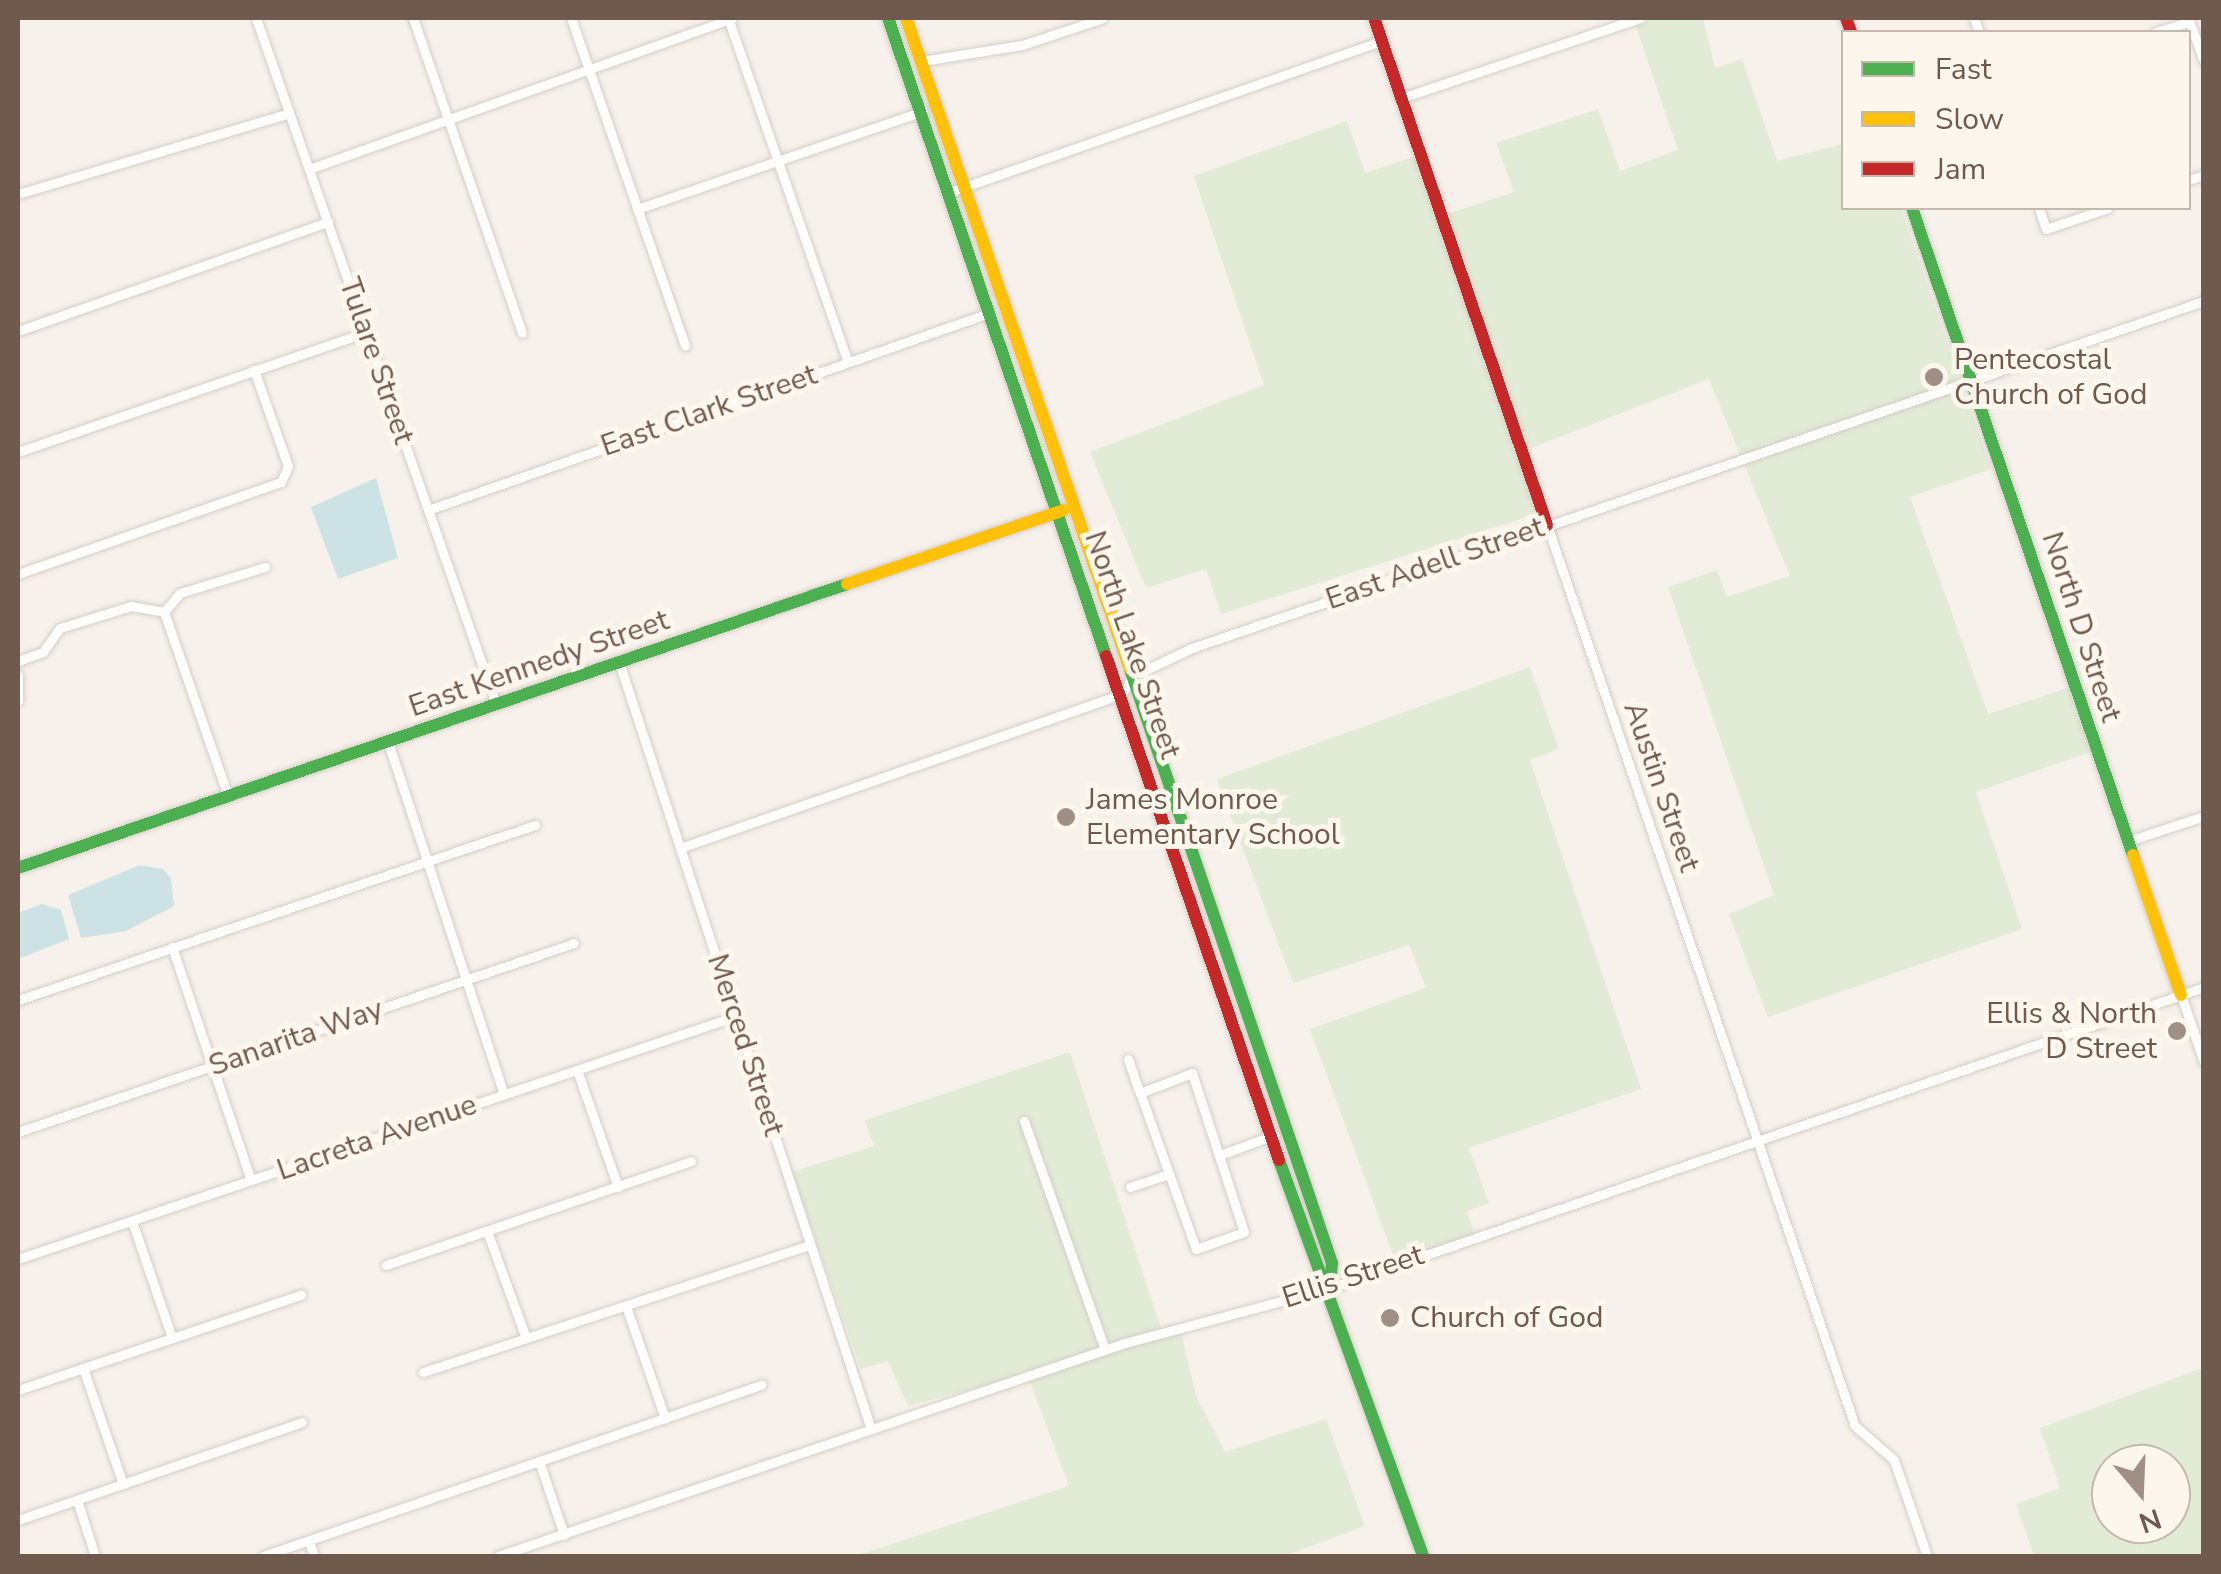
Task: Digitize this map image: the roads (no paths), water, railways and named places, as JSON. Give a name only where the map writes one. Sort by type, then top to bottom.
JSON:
[{"type":"street","name":"Tulare Street","points":[[256,18],[496,704]]},
{"type":"street","points":[[413,18],[522,332]]},
{"type":"street","points":[[570,18],[685,346]]},
{"type":"street","points":[[309,168],[730,18],[848,362]]},
{"type":"street","name":"North Lake Street","points":[[888,18],[1274,1135],[1316,1268],[1330,1288],[1422,1556]]},
{"type":"street","name":"North Lake Street","points":[[906,18],[1289,1130],[1332,1263],[1330,1288]]},
{"type":"street","points":[[922,61],[1022,45],[1103,18]]},
{"type":"street","name":"Austin Street","points":[[1374,18],[1754,1141],[1855,1426],[1894,1460],[1927,1556]]},
{"type":"street","points":[[1401,98],[1640,18]]},
{"type":"street","points":[[2161,30],[2188,20],[2204,61]]},
{"type":"street","points":[[950,192],[1382,41]]},
{"type":"street","points":[[638,210],[936,106]]},
{"type":"street","points":[[18,194],[150,160],[289,113]]},
{"type":"street","name":"North D Street","points":[[1913,210],[2204,1062]]},
{"type":"street","points":[[2040,210],[2046,229],[2102,210]]},
{"type":"street","points":[[18,331],[328,222]]},
{"type":"street","name":"East Adell Street","points":[[1133,676],[1192,648],[2204,300]]},
{"type":"street","name":"East Clark Street","points":[[428,510],[989,313]]},
{"type":"street","points":[[18,452],[366,332]]},
{"type":"street","points":[[18,574],[288,475],[254,370]]},
{"type":"street","name":"East Kennedy Street","points":[[18,868],[1076,506]]},
{"type":"street","points":[[164,612],[180,593],[265,567]]},
{"type":"street","points":[[18,661],[43,652],[60,628],[130,606],[164,612]]},
{"type":"street","points":[[164,612],[228,796]]},
{"type":"street","name":"Merced Street","points":[[620,662],[871,1429]]},
{"type":"street","points":[[18,675],[18,702]]},
{"type":"street","points":[[680,848],[1122,694],[1133,676]]},
{"type":"street","points":[[388,742],[504,1094]]},
{"type":"street","points":[[2128,841],[2204,816]]},
{"type":"street","points":[[18,1000],[535,824]]},
{"type":"street","points":[[1174,846],[1184,824]]},
{"type":"street","name":"Sanarita Way","points":[[18,1132],[574,943]]},
{"type":"street","points":[[172,948],[251,1180]]},
{"type":"street","name":"Ellis Street","points":[[498,1556],[1105,1350],[1330,1288],[2204,987]]},
{"type":"street","name":"Lacreta Avenue","points":[[18,1259],[736,1016]]},
{"type":"street","points":[[1128,1059],[1140,1093],[1196,1249],[1244,1232],[1192,1073],[1140,1093]]},
{"type":"street","points":[[577,1070],[618,1187]]},
{"type":"street","points":[[1024,1121],[1105,1350]]},
{"type":"street","points":[[1220,1155],[1289,1130]]},
{"type":"street","points":[[386,1265],[691,1161]]},
{"type":"street","points":[[1130,1187],[1169,1174]]},
{"type":"street","points":[[132,1220],[172,1338]]},
{"type":"street","points":[[487,1231],[526,1338]]},
{"type":"street","points":[[423,1372],[810,1245]]},
{"type":"street","points":[[18,1390],[300,1295]]},
{"type":"street","points":[[626,1306],[665,1418]]},
{"type":"street","points":[[83,1368],[123,1484]]},
{"type":"street","points":[[262,1556],[762,1385]]},
{"type":"street","points":[[18,1520],[302,1422]]},
{"type":"street","points":[[539,1461],[564,1534]]},
{"type":"street","points":[[77,1500],[95,1556]]},
{"type":"street","points":[[308,1541],[314,1556]]},
{"type":"place","name":"Pentecostal Church of God","points":[[1934,377]]},
{"type":"place","name":"James Monroe Elementary School","points":[[1066,817]]},
{"type":"place","name":"Ellis & North D Street","points":[[2177,1031]]},
{"type":"place","name":"Church of God","points":[[1390,1318]]}]
